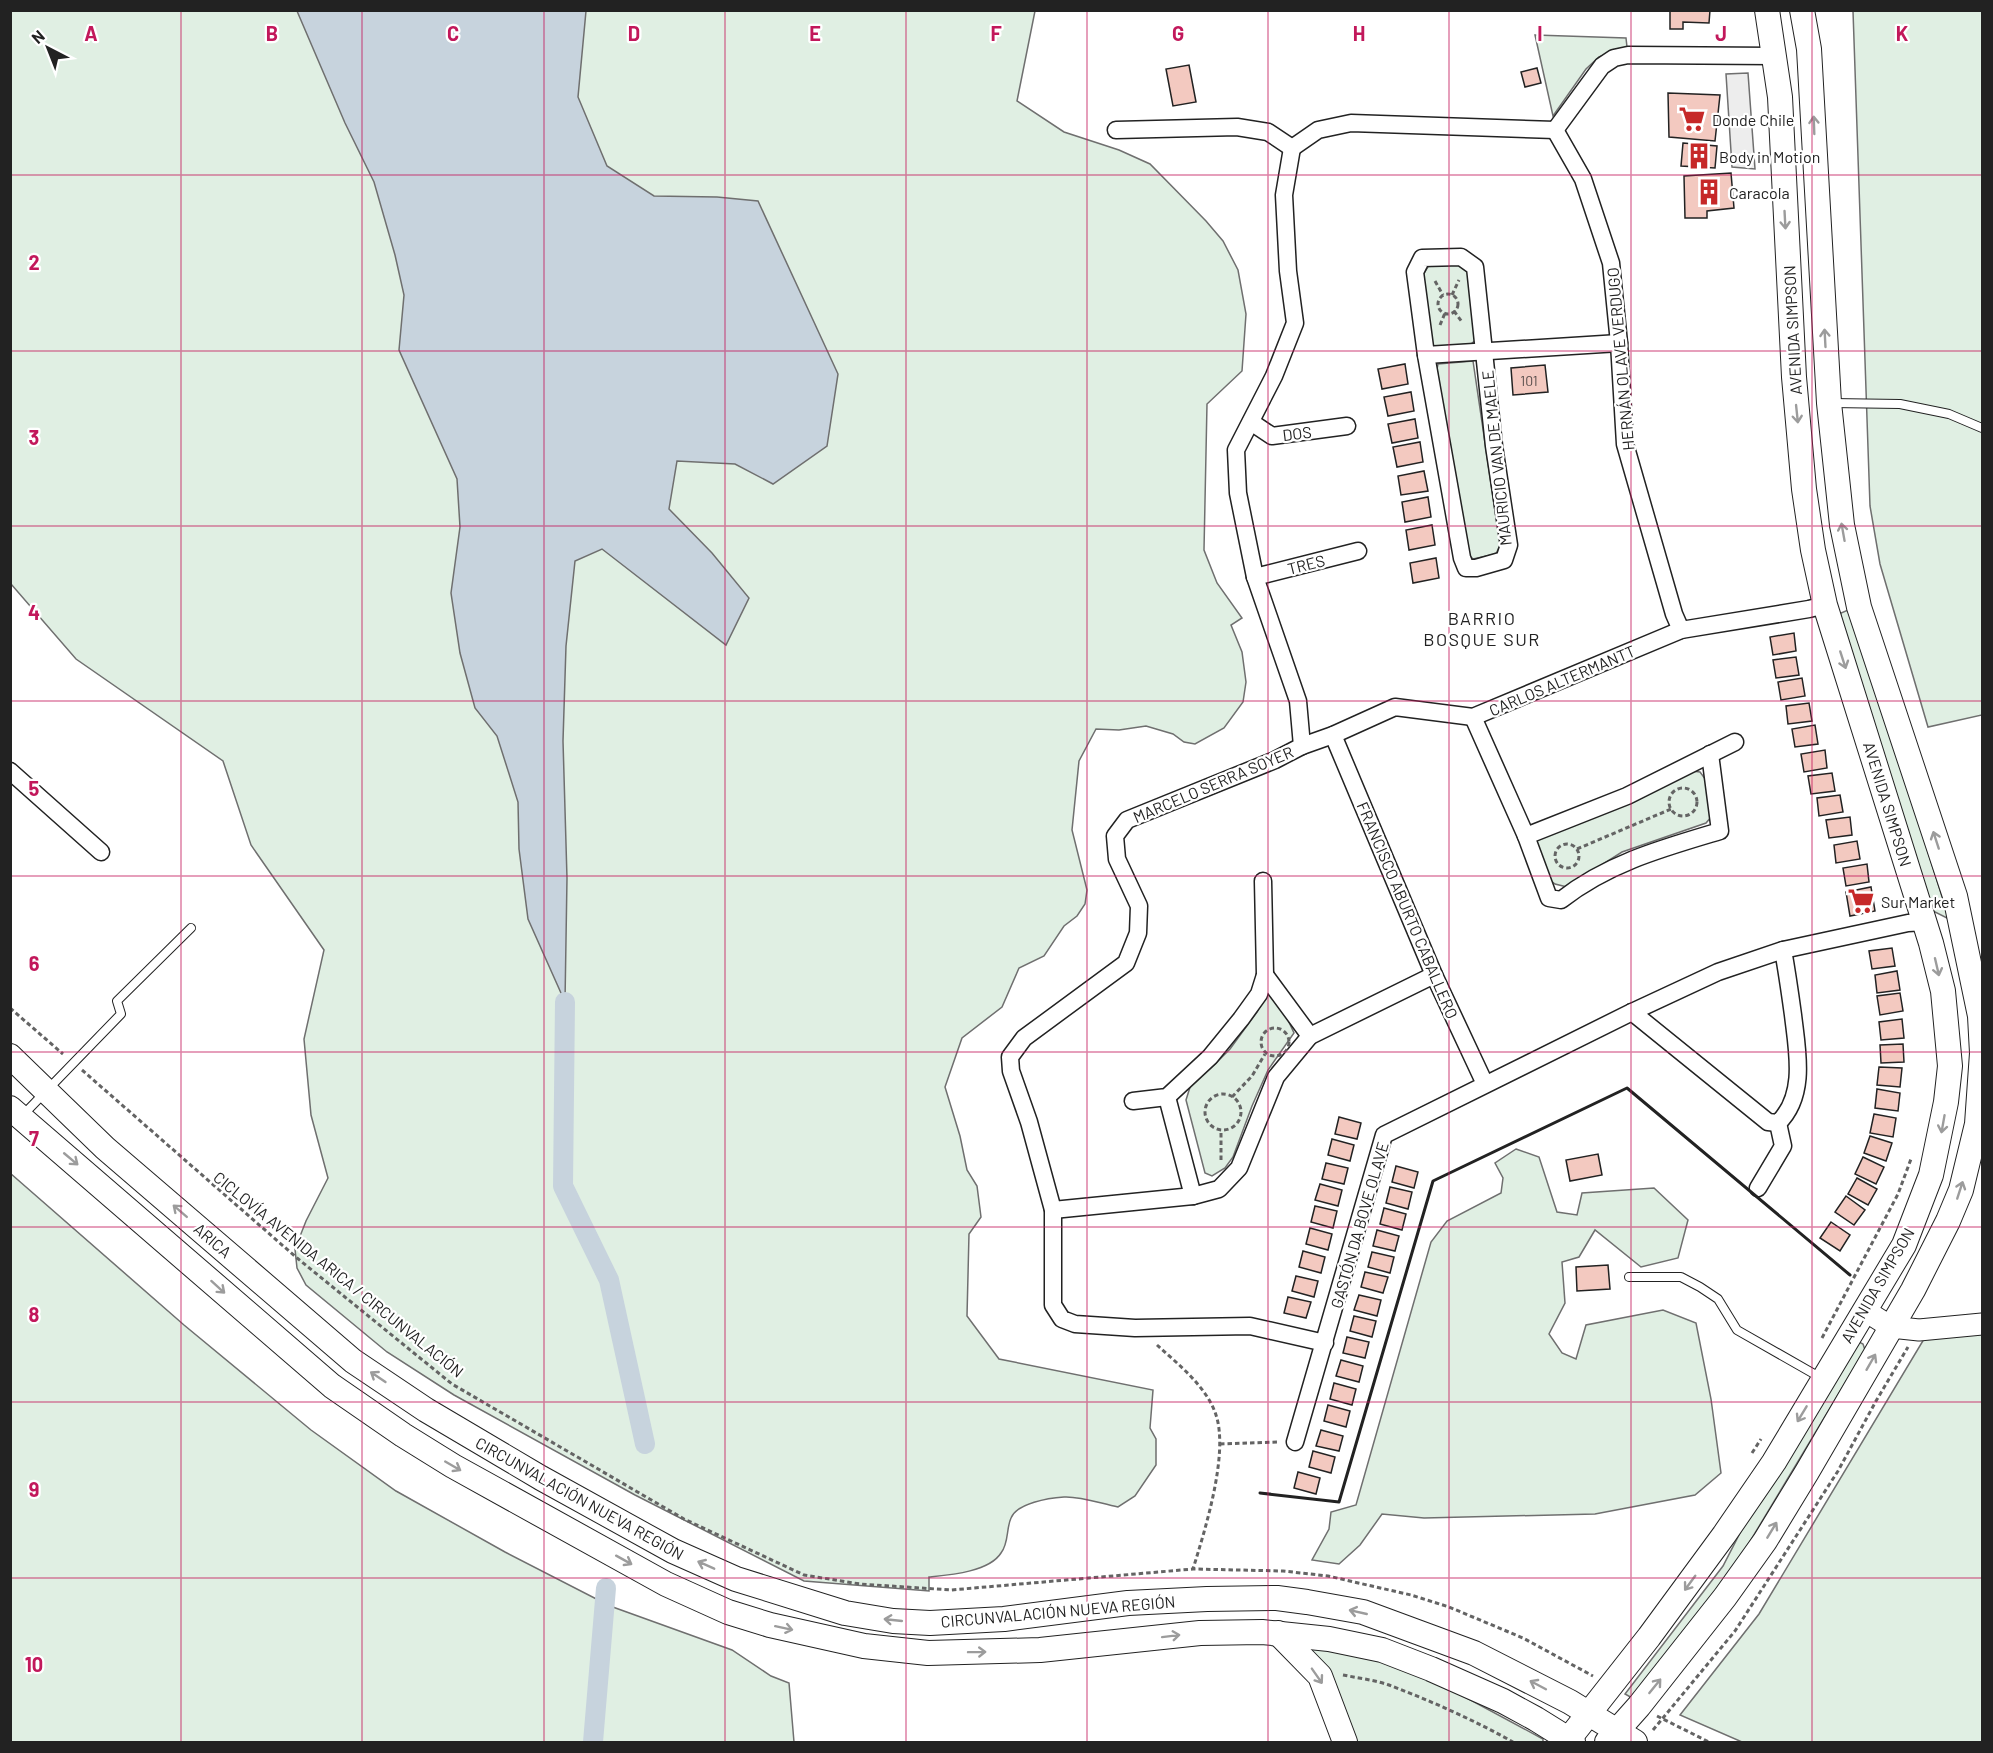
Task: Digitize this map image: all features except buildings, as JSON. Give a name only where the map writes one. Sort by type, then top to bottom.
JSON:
[{"type":"main road","name":"AVENIDA SIMPSON","points":[[1569,1742],[1590,1713],[1601,1677],[1668,1612],[1724,1535],[1773,1462],[1904,1245],[1933,1166],[1946,1102],[1950,1066],[1942,991],[1925,922],[1825,605],[1813,550],[1804,489],[1794,377],[1779,97],[1767,10]]},
{"type":"main road","name":"AVENIDA SIMPSON","points":[[1620,1739],[1639,1706],[1718,1606],[1765,1541],[1913,1290],[1961,1190],[1977,1124],[1982,1053],[1978,1006],[1954,896],[1854,589],[1842,525],[1829,403],[1809,49],[1802,10]]},
{"type":"main road","points":[[1825,605],[1848,600],[1854,596],[1854,589]]},
{"type":"main road","points":[[1925,922],[1948,926],[1953,938],[1968,1020],[1982,1053]]},
{"type":"main road","name":"ARICA","points":[[10,1056],[105,1148],[353,1361],[426,1410]]},
{"type":"main road","name":"ARICA","points":[[16,1112],[332,1386],[404,1435]]},
{"type":"main road","name":"CIRCUNVALACIÓN NUEVA REGIÓN","points":[[426,1410],[483,1445],[673,1551],[736,1579],[845,1613],[893,1621],[929,1638],[1040,1650],[1200,1633],[1278,1633],[1329,1640],[1382,1650],[1431,1669],[1503,1701],[1569,1742]]},
{"type":"main road","name":"CIRCUNVALACIÓN NUEVA REGIÓN","points":[[404,1435],[453,1466],[666,1584],[728,1612],[770,1625],[864,1646],[929,1638],[1004,1619],[1128,1603],[1277,1598],[1307,1602],[1363,1612],[1435,1637],[1504,1667],[1590,1713],[1620,1739]]},
{"type":"main road","points":[[1278,1633],[1320,1676],[1345,1743]]},
{"type":"street","points":[[1116,130],[1237,127],[1268,132],[1292,148],[1318,130],[1351,123],[1556,130],[1602,66],[1614,58],[1628,55],[1775,56]]},
{"type":"street","name":"HERNÁN OLAVE VERDUGO","points":[[1556,130],[1582,178],[1611,263],[1619,343],[1625,444],[1681,630]]},
{"type":"street","name":"MARCELO SERRA SOYER","points":[[1135,1328],[1074,1324],[1062,1319],[1053,1305],[1053,1210],[1029,1122],[1011,1071],[1010,1057],[1024,1038],[1126,963],[1138,933],[1139,906],[1117,859],[1115,836],[1127,820],[1275,760],[1302,746],[1298,701],[1255,577],[1238,493],[1236,450],[1274,376],[1294,323],[1288,271],[1284,195],[1292,148]]},
{"type":"street","name":"MAURICIO VAN DE MAELE","points":[[1461,256],[1475,267],[1485,351],[1494,447],[1509,545],[1504,560],[1476,568],[1466,568],[1462,558],[1426,355],[1415,272],[1422,258],[1461,256]]},
{"type":"street","name":"MAURICIO VAN DE MAELE","points":[[1426,355],[1619,343]]},
{"type":"street","name":"DOS","points":[[1251,422],[1272,436],[1347,426]]},
{"type":"street","name":"TRES","points":[[1255,577],[1358,551]]},
{"type":"street","name":"CARLOS ALTERMANTT","points":[[1302,746],[1333,735],[1395,707],[1473,717],[1681,630],[1825,605]]},
{"type":"street","points":[[1473,717],[1526,836],[1549,898],[1561,900],[1582,883],[1643,854],[1720,831],[1710,754]]},
{"type":"street","name":"FRANCISCO ABURTO CABALLERO","points":[[1333,735],[1434,975],[1485,1084]]},
{"type":"street","points":[[1526,836],[1627,796],[1735,742]]},
{"type":"street","points":[[10,771],[101,852]]},
{"type":"street","points":[[1133,1101],[1167,1097],[1210,1057],[1259,994],[1264,975],[1263,881]]},
{"type":"street","name":"GASTÓN DA BOVE OLAVE","points":[[1295,1442],[1384,1135],[1718,972],[1783,950],[1908,923],[1925,922]]},
{"type":"street","points":[[1758,1188],[1783,1146],[1778,1123],[1791,1104],[1796,1088],[1799,1059],[1783,950]]},
{"type":"street","points":[[1264,975],[1310,1035]]},
{"type":"street","points":[[1053,1210],[1193,1196],[1219,1189],[1239,1168],[1276,1077],[1310,1035],[1434,975]]},
{"type":"street","points":[[1632,1012],[1768,1122],[1778,1123]]},
{"type":"street","points":[[1167,1097],[1193,1196]]},
{"type":"street","points":[[1864,1310],[1891,1327],[1919,1330],[1983,1324]]},
{"type":"street","points":[[1135,1328],[1250,1326],[1325,1343]]},
{"type":"lane","points":[[1829,403],[1900,404],[1949,414],[1983,428]]},
{"type":"lane","points":[[16,1112],[46,1092],[74,1064],[121,1014],[117,1001],[191,928]]},
{"type":"lane","points":[[1629,1277],[1680,1277],[1700,1287],[1718,1299],[1737,1330],[1823,1379]]},
{"type":"path","points":[[1449,294],[1457,299],[1456,309],[1452,313],[1440,310],[1438,303],[1443,295],[1449,294]]},
{"type":"path","points":[[1678,790],[1691,791],[1696,798],[1696,807],[1687,816],[1678,815],[1671,809],[1670,800],[1678,790]]},
{"type":"path","points":[[1577,849],[1671,809]]},
{"type":"path","points":[[1571,844],[1577,849],[1579,857],[1575,865],[1567,868],[1557,863],[1555,852],[1560,846],[1571,844]]},
{"type":"path","name":"CICLOVÍA AVENIDA ARICA / CIRCUNVALACIÓN","points":[[10,1008],[297,1258],[452,1384],[684,1519],[804,1575],[860,1584],[951,1590],[1193,1569],[1283,1571],[1328,1576],[1411,1594],[1487,1621],[1601,1677]]},
{"type":"path","points":[[1272,1028],[1285,1032],[1289,1041],[1286,1050],[1279,1056],[1266,1053],[1261,1041],[1264,1033],[1272,1028]]},
{"type":"path","points":[[1232,1097],[1252,1076],[1266,1053]]},
{"type":"path","points":[[1221,1094],[1232,1097],[1240,1106],[1240,1118],[1233,1127],[1221,1130],[1211,1126],[1207,1121],[1205,1110],[1210,1100],[1221,1094]]},
{"type":"path","points":[[1220,1163],[1221,1130]]},
{"type":"path","points":[[1822,1338],[1898,1194],[1908,1170],[1913,1149]]},
{"type":"path","points":[[1135,1328],[1171,1358],[1202,1390],[1216,1415],[1220,1444],[1213,1502],[1193,1569]]},
{"type":"path","points":[[1749,1458],[1762,1438]]},
{"type":"path","points":[[1220,1444],[1295,1442]]},
{"type":"path","points":[[1320,1676],[1331,1672],[1387,1685],[1449,1711],[1513,1743]]},
{"type":"path","points":[[1639,1706],[1709,1743]]},
{"type":"green space","points":[[10,11],[1035,11],[1017,101],[1064,132],[1119,150],[1150,164],[1223,241],[1238,270],[1246,314],[1242,371],[1207,404],[1204,550],[1217,583],[1242,618],[1231,625],[1242,652],[1246,682],[1243,702],[1224,728],[1195,744],[1184,742],[1173,734],[1146,726],[1119,730],[1096,729],[1079,761],[1072,830],[1087,890],[1085,904],[1077,916],[1064,926],[1044,956],[1019,968],[1002,1007],[962,1038],[945,1087],[960,1136],[967,1170],[977,1186],[981,1217],[969,1234],[967,1316],[999,1359],[1153,1390],[1150,1428],[1156,1439],[1156,1465],[1135,1496],[1118,1507],[1071,1497],[1026,1505],[1014,1513],[1011,1518],[1005,1545],[995,1559],[968,1571],[929,1577],[929,1591],[804,1581],[635,1495],[454,1395],[387,1352],[306,1285],[297,1268],[295,1249],[306,1221],[328,1178],[311,1115],[304,1039],[324,950],[251,845],[223,761],[76,659],[11,584]]},
{"type":"green space","points":[[1853,11],[1982,11],[1982,715],[1928,727],[1880,564],[1870,506]]},
{"type":"green space","points":[[1535,35],[1626,38],[1627,47],[1599,57],[1586,69],[1553,116]]},
{"type":"green space","points":[[1460,264],[1471,274],[1479,337],[1471,344],[1431,347],[1421,278],[1429,265]]},
{"type":"green space","points":[[1473,361],[1500,545],[1496,554],[1473,559],[1466,552],[1437,369],[1438,364]]},
{"type":"green space","points":[[1848,610],[1854,615],[1949,919],[1933,911],[1839,621],[1841,613]]},
{"type":"green space","points":[[1692,771],[1700,772],[1706,780],[1712,816],[1706,823],[1622,852],[1567,887],[1550,880],[1534,845],[1538,838],[1634,802]]},
{"type":"green space","points":[[1267,994],[1277,996],[1294,1033],[1268,1070],[1233,1157],[1225,1168],[1212,1176],[1205,1173],[1186,1100],[1191,1084],[1230,1049]]},
{"type":"green space","points":[[1516,1149],[1539,1157],[1557,1212],[1577,1215],[1582,1193],[1654,1188],[1688,1220],[1678,1258],[1641,1267],[1595,1230],[1579,1257],[1562,1262],[1565,1303],[1549,1334],[1562,1353],[1576,1359],[1586,1325],[1663,1310],[1696,1323],[1711,1399],[1721,1473],[1695,1495],[1595,1514],[1424,1518],[1382,1514],[1360,1545],[1339,1564],[1312,1560],[1329,1529],[1331,1512],[1356,1505],[1431,1242],[1447,1221],[1501,1193],[1503,1178],[1495,1163]]},
{"type":"green space","points":[[10,1173],[184,1325],[311,1430],[396,1491],[505,1552],[610,1606],[732,1650],[771,1676],[789,1683],[794,1742],[11,1742]]},
{"type":"green space","points":[[1982,1334],[1982,1742],[1742,1742],[1680,1715],[1759,1614],[1924,1339]]},
{"type":"green space","points":[[1859,1342],[1863,1344],[1865,1350],[1734,1568],[1634,1699],[1625,1694],[1723,1566],[1757,1500]]},
{"type":"green space","points":[[1309,1647],[1385,1661],[1452,1690],[1543,1739],[1543,1742],[1351,1742]]},
{"type":"shaded area","points":[[297,11],[586,11],[578,97],[607,166],[654,196],[717,197],[758,201],[838,374],[827,446],[773,484],[735,464],[677,461],[669,509],[712,553],[749,598],[726,645],[602,549],[575,561],[566,646],[563,741],[567,878],[565,1002],[528,919],[519,849],[518,802],[497,736],[475,708],[460,653],[451,593],[460,527],[457,479],[399,350],[404,295],[374,182],[345,123]]},
{"type":"shaded area","points":[[1748,73],[1755,169],[1732,167],[1726,74]]},
{"type":"waterway","points":[[565,1002],[563,1186],[609,1280],[645,1444]]},
{"type":"waterway","points":[[593,1742],[606,1588]]},
{"type":"wall","points":[[1260,1493],[1339,1502],[1433,1181],[1627,1088],[1850,1275]]},
{"type":"place","name":"Donde Chile","points":[[1692,119]]},
{"type":"place","name":"Body in Motion","points":[[1699,156]]},
{"type":"place","name":"Caracola","points":[[1709,192]]},
{"type":"place","name":"Sur Market","points":[[1861,901]]},
{"type":"district","name":"BARRIO BOSQUE SUR","points":[[1482,628]]}]
